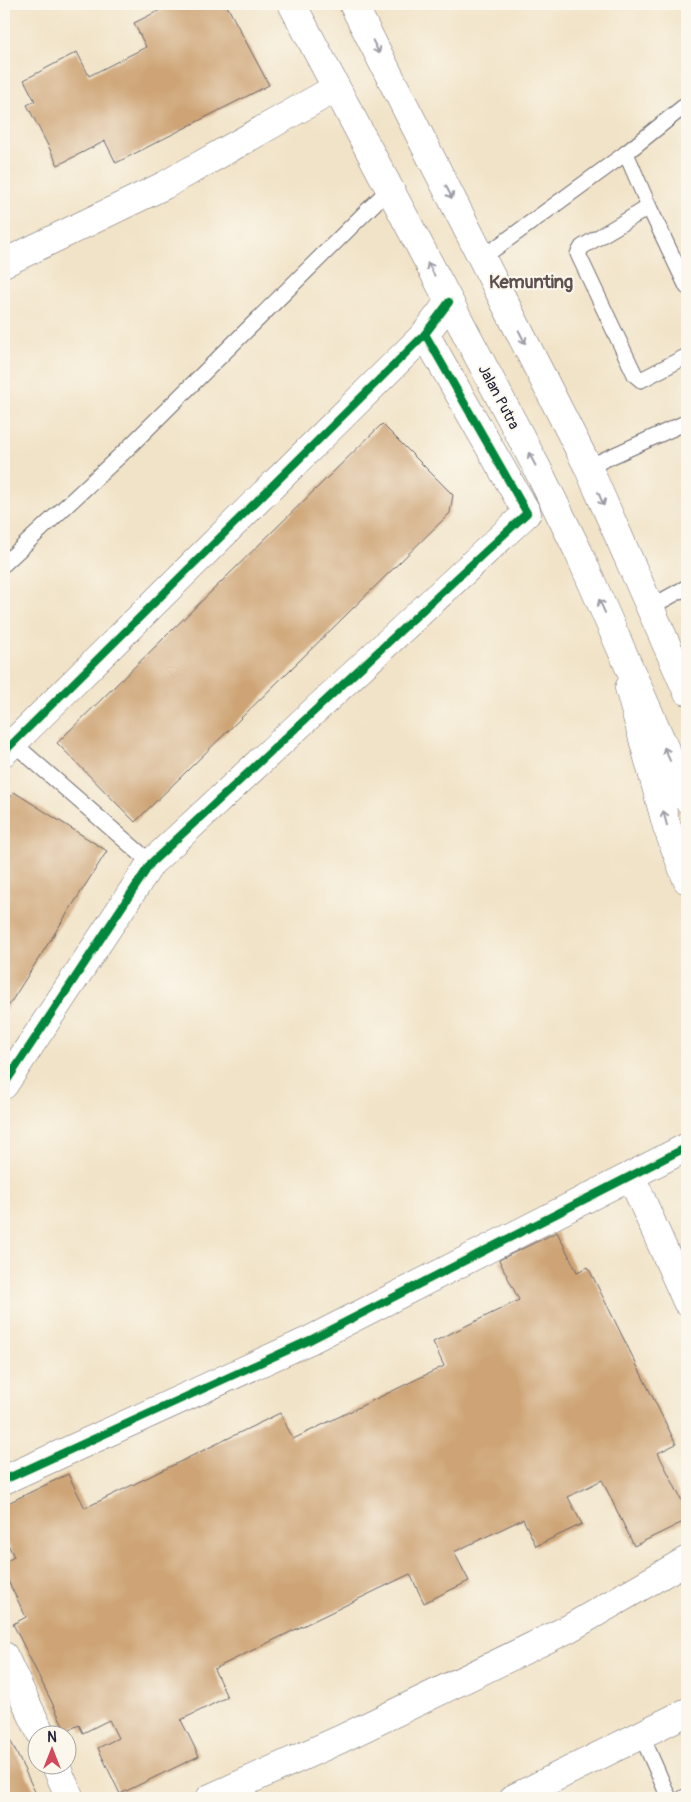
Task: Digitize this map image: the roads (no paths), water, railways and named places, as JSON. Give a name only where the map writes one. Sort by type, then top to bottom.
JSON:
[{"type":"street","name":"Jalan Putra","points":[[292,4],[550,495],[687,799]]},
{"type":"street","points":[[353,4],[588,467],[687,691]]},
{"type":"street","points":[[4,263],[165,185],[336,88]]},
{"type":"street","points":[[8,747],[425,334],[449,302]]},
{"type":"street","points":[[425,334],[527,514]]},
{"type":"street","points":[[4,1085],[151,863],[527,514],[550,495]]},
{"type":"street","points":[[651,612],[687,662]]},
{"type":"street","points":[[615,636],[667,827],[687,880]]},
{"type":"street","points":[[4,1480],[310,1340],[687,1147]]},
{"type":"street","points":[[631,1176],[687,1302]]},
{"type":"street","points":[[210,1798],[342,1739],[568,1629],[687,1560]]},
{"type":"street","points":[[4,1656],[36,1724]]},
{"type":"street","points":[[514,1798],[687,1712]]},
{"type":"street","points":[[59,1774],[70,1798]]},
{"type":"lane","points":[[482,258],[626,153],[687,104]]},
{"type":"lane","points":[[626,153],[687,288]]},
{"type":"lane","points":[[4,564],[125,452],[389,189]]},
{"type":"lane","points":[[649,207],[582,247],[578,254],[635,375],[641,380],[687,356]]},
{"type":"lane","points":[[588,467],[687,422]]},
{"type":"lane","points":[[651,612],[687,587]]},
{"type":"lane","points":[[8,747],[151,863]]},
{"type":"lane","points":[[641,1734],[669,1798]]},
{"type":"lane","points":[[683,1798],[687,1796]]},
{"type":"district","name":"Kemunting","points":[[531,282]]}]
